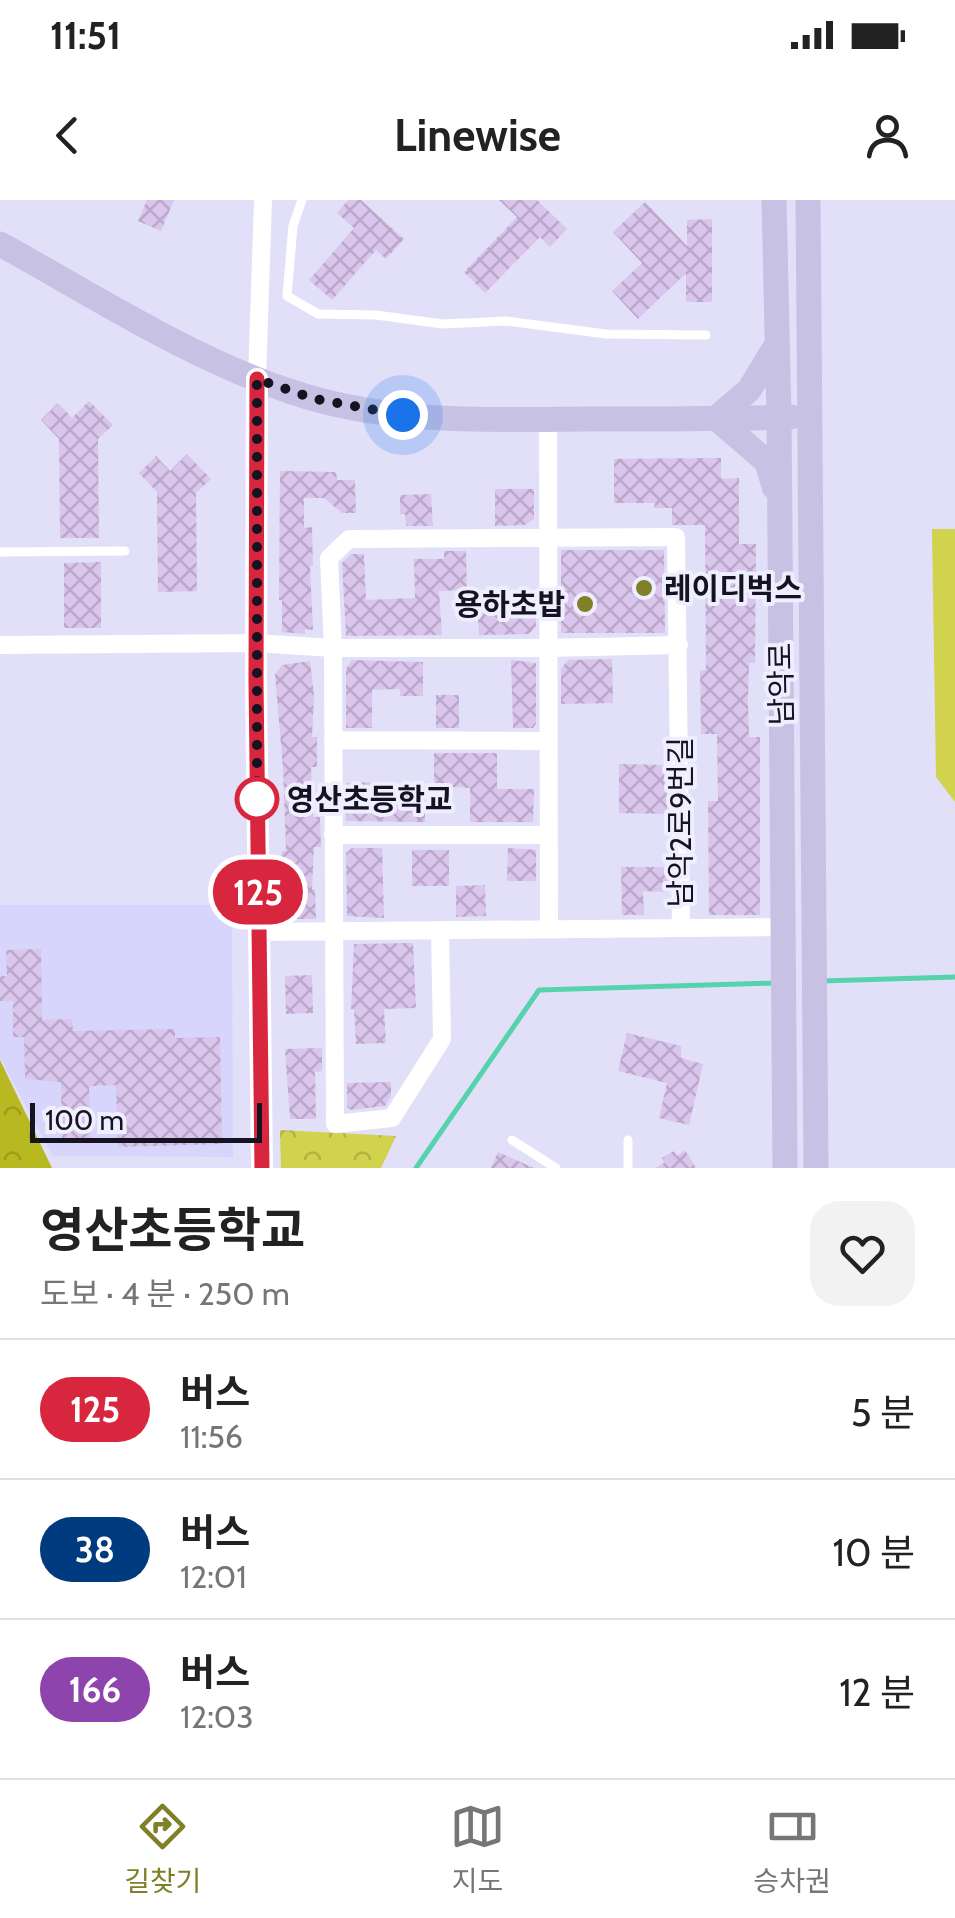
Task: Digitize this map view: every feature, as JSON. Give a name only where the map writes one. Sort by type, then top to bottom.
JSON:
[{"type":"street","points":[[262,1168],[256,643],[257,379],[263,200]]},
{"type":"street","name":"남악로","points":[[774,200],[785,1168]]},
{"type":"street","name":"남악로","points":[[808,200],[816,1168]]},
{"type":"street","points":[[0,244],[159,331],[257,379],[315,399],[371,410],[472,420],[810,416]]},
{"type":"street","points":[[716,418],[748,390],[777,344]]},
{"type":"street","points":[[716,418],[767,462],[779,504]]},
{"type":"street","points":[[548,420],[549,929]]},
{"type":"street","name":"남악2로9번길","points":[[676,537],[678,645],[680,928],[440,930],[442,1039],[392,1118],[335,1124],[333,648],[329,558],[349,539],[676,537]]},
{"type":"street","points":[[0,645],[678,645]]},
{"type":"street","points":[[333,740],[548,741]]},
{"type":"street","points":[[334,835],[548,834]]},
{"type":"street","points":[[680,928],[784,934]]},
{"type":"street","points":[[258,932],[440,930]]},
{"type":"lane","points":[[302,200],[294,226],[287,296],[318,314],[376,314],[443,324],[506,322],[606,334],[706,335]]},
{"type":"lane","points":[[0,552],[125,550]]},
{"type":"lane","points":[[512,1140],[556,1168]]},
{"type":"lane","points":[[628,1140],[628,1168]]},
{"type":"shaded area","points":[[0,905],[232,905],[233,1157],[53,1156],[0,1058]]},
{"type":"green space","points":[[932,529],[955,529],[955,802],[936,777]]},
{"type":"green space","points":[[0,1060],[52,1168],[0,1168]]},
{"type":"green space","points":[[280,1130],[396,1136],[381,1168],[281,1168]]},
{"type":"building","points":[[147,200],[174,200],[161,231],[138,221]]},
{"type":"building","points":[[348,200],[361,200],[404,239],[386,259],[376,250],[332,300],[309,280],[354,228],[337,213]]},
{"type":"building","points":[[499,200],[537,200],[567,229],[550,247],[540,237],[485,293],[464,272],[517,217]]},
{"type":"building","points":[[645,202],[687,246],[687,220],[712,219],[712,302],[686,302],[686,273],[638,319],[612,291],[642,263],[613,232]]},
{"type":"building","points":[[89,401],[113,425],[98,439],[99,538],[60,538],[59,439],[41,420],[58,403],[72,418]]},
{"type":"building","points":[[187,454],[211,479],[196,493],[197,591],[158,592],[157,492],[139,473],[156,456],[170,471]]},
{"type":"building","points":[[721,458],[721,479],[739,478],[739,544],[756,544],[755,663],[749,663],[748,701],[749,737],[760,737],[760,915],[709,915],[708,801],[718,801],[717,734],[701,734],[700,671],[706,670],[705,525],[672,525],[672,508],[654,508],[655,503],[614,503],[614,459]]},
{"type":"building","points":[[280,471],[336,472],[337,480],[355,480],[356,513],[342,513],[324,498],[304,498],[304,528],[312,527],[313,566],[313,630],[305,629],[305,634],[282,632]]},
{"type":"building","points":[[495,489],[534,489],[534,519],[525,525],[495,526]]},
{"type":"building","points":[[431,494],[433,526],[406,526],[405,514],[400,514],[400,495]]},
{"type":"building","points":[[561,550],[664,550],[665,633],[561,633]]},
{"type":"building","points":[[444,551],[466,551],[467,590],[439,591],[442,635],[346,636],[342,563],[351,554],[364,554],[366,600],[415,598],[414,559],[444,559]]},
{"type":"building","points":[[101,562],[101,628],[64,628],[64,563]]},
{"type":"building","points":[[536,593],[536,626],[529,634],[479,635],[477,599]]},
{"type":"building","points":[[612,659],[613,703],[561,704],[561,669],[568,660]]},
{"type":"building","points":[[352,660],[423,662],[423,696],[400,696],[400,689],[372,690],[372,728],[346,728],[346,669]]},
{"type":"building","points":[[511,660],[536,663],[533,728],[513,728]]},
{"type":"building","points":[[310,661],[314,695],[312,737],[317,737],[317,767],[311,767],[313,817],[320,817],[321,847],[314,847],[312,889],[316,919],[284,919],[280,883],[282,851],[286,851],[283,768],[275,674],[282,665]]},
{"type":"building","points":[[436,695],[459,695],[459,728],[436,728]]},
{"type":"building","points":[[434,753],[497,753],[497,789],[534,789],[533,822],[470,822],[470,788],[434,786]]},
{"type":"building","points":[[619,764],[666,765],[667,814],[619,813]]},
{"type":"building","points":[[380,782],[380,791],[425,792],[425,822],[346,821],[346,783]]},
{"type":"building","points":[[352,848],[382,848],[384,918],[347,916],[346,853]]},
{"type":"building","points":[[508,848],[536,850],[536,881],[507,881]]},
{"type":"building","points":[[412,850],[449,850],[449,886],[412,886]]},
{"type":"building","points":[[621,867],[668,867],[668,892],[643,891],[644,915],[622,915]]},
{"type":"building","points":[[485,885],[486,916],[456,917],[456,886]]},
{"type":"building","points":[[413,943],[416,1008],[384,1009],[386,1043],[356,1044],[351,1009],[354,944]]},
{"type":"building","points":[[41,949],[42,1020],[72,1019],[73,1031],[175,1029],[175,1038],[220,1037],[222,1144],[118,1147],[116,1085],[89,1086],[91,1142],[62,1143],[61,1082],[25,1079],[24,1037],[13,1037],[13,1001],[0,1001],[0,976],[7,976],[6,950]]},
{"type":"building","points":[[312,975],[313,1013],[286,1014],[285,976]]},
{"type":"building","points":[[627,1033],[681,1046],[681,1058],[703,1064],[689,1125],[659,1118],[667,1083],[618,1071]]},
{"type":"building","points":[[322,1048],[322,1071],[315,1072],[316,1119],[290,1119],[285,1049]]},
{"type":"building","points":[[391,1082],[391,1096],[385,1106],[351,1110],[347,1107],[347,1083]]},
{"type":"building","points":[[685,1150],[696,1168],[655,1168],[664,1163],[662,1158],[674,1151],[677,1156]]},
{"type":"building","points":[[498,1152],[534,1168],[491,1168]]},
{"type":"waterway","points":[[821,981],[955,977]]},
{"type":"waterway","points":[[416,1168],[539,990],[775,983]]},
{"type":"bus line","name":"125","points":[[257,379],[262,1168]]},
{"type":"place","name":"레이디벅스","points":[[644,588]]},
{"type":"place","name":"용하초밥","points":[[585,604]]},
{"type":"place","name":"영산초등학교","points":[[257,799]]},
{"type":"route","points":[[257,799],[257,379],[342,406],[403,415]]}]
